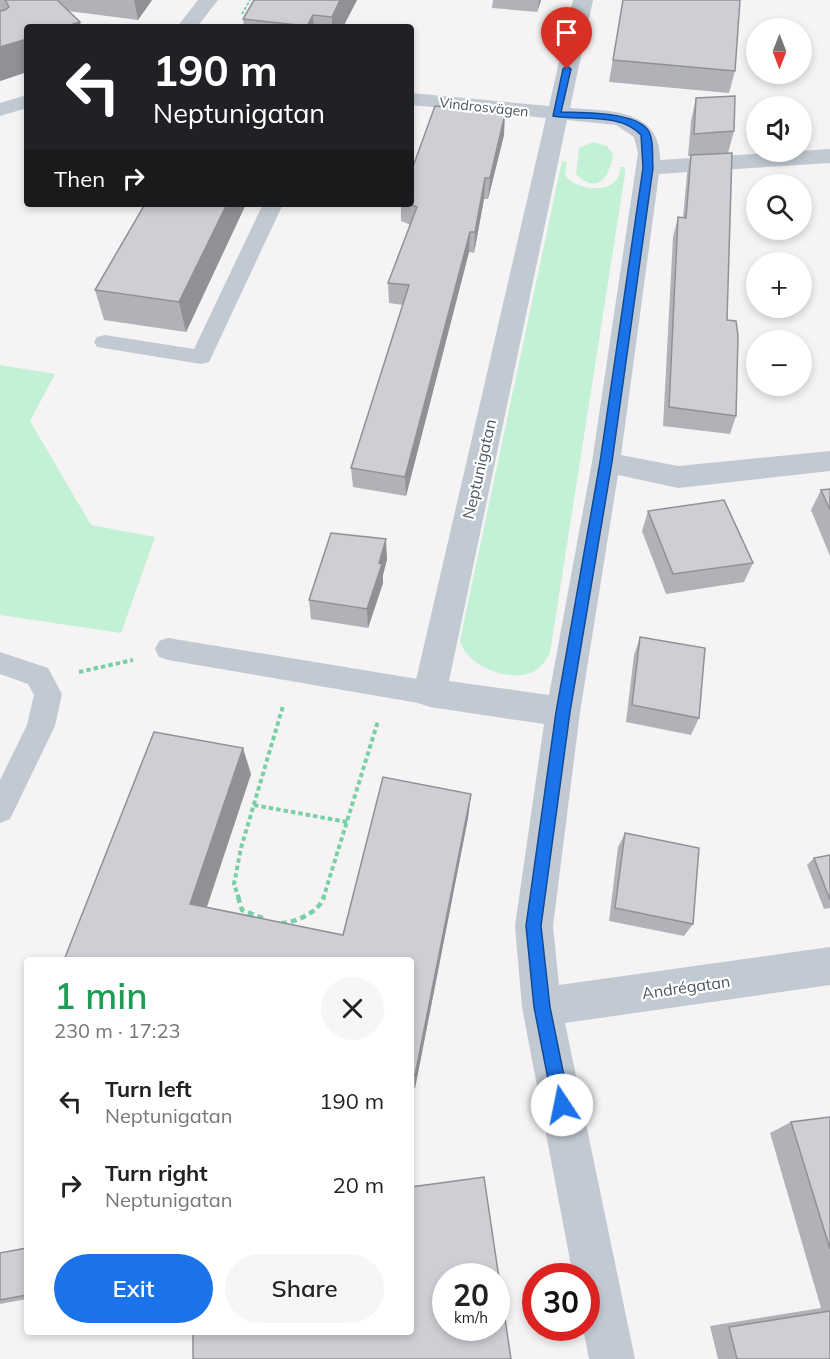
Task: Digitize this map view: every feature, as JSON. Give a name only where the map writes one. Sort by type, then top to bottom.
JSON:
[{"type":"street","points":[[189,24],[208,0]]},
{"type":"street","name":"Neptunigatan","points":[[430,693],[583,0]]},
{"type":"street","name":"Vindrosvägen","points":[[414,99],[556,114]]},
{"type":"street","points":[[0,110],[24,102]]},
{"type":"street","points":[[556,114],[620,119],[637,125],[646,134],[648,168],[606,462],[563,712],[534,926],[542,1007],[612,1359]]},
{"type":"street","points":[[648,168],[830,156]]},
{"type":"street","points":[[606,462],[678,477],[830,461]]},
{"type":"street","points":[[430,693],[563,712]]},
{"type":"street","name":"Andrégatan","points":[[542,1007],[830,966]]},
{"type":"lane","points":[[105,342],[201,357],[272,207]]},
{"type":"lane","points":[[168,649],[430,693]]},
{"type":"lane","points":[[0,663],[15,666],[38,676],[48,694],[42,726],[0,810]]},
{"type":"path","points":[[38,676],[102,669],[168,649]]},
{"type":"path","points":[[293,670],[241,848],[234,884],[242,910],[272,922],[294,923],[322,903],[389,686]]},
{"type":"path","points":[[254,805],[347,822]]},
{"type":"green space","points":[[593,142],[607,146],[613,154],[606,176],[597,183],[584,180],[576,174],[579,148]]},
{"type":"green space","points":[[562,161],[567,162],[565,175],[571,181],[588,188],[607,187],[614,183],[619,176],[620,167],[625,167],[625,174],[550,653],[535,671],[514,675],[502,674],[470,658],[460,640]]},
{"type":"green space","points":[[0,365],[55,374],[30,421],[91,525],[155,537],[121,633],[0,615]]},
{"type":"building","points":[[5,0],[57,0],[80,22],[24,24],[24,40],[0,47],[0,11],[9,7]]},
{"type":"building","points":[[254,0],[340,0],[332,17],[313,15],[308,24],[243,19]]},
{"type":"building","points":[[623,0],[740,0],[735,71],[613,60]]},
{"type":"building","points":[[735,96],[734,131],[694,134],[696,98]]},
{"type":"building","points":[[435,106],[505,114],[490,178],[485,178],[475,232],[470,232],[405,477],[351,468],[409,285],[388,283],[417,207],[414,206],[414,164]]},
{"type":"building","points":[[732,153],[727,320],[736,321],[738,336],[736,416],[669,407],[678,217],[686,218],[691,155]]},
{"type":"building","points":[[143,207],[226,207],[179,302],[95,290]]},
{"type":"building","points":[[830,489],[830,510],[821,490]]},
{"type":"building","points":[[724,500],[753,563],[673,574],[648,511]]},
{"type":"building","points":[[331,533],[386,539],[379,563],[382,564],[367,609],[309,600]]},
{"type":"building","points":[[640,637],[705,648],[699,718],[632,705]]},
{"type":"building","points":[[154,732],[243,748],[190,904],[343,935],[383,777],[471,794],[415,1075],[414,957],[65,957]]},
{"type":"building","points":[[625,833],[699,848],[693,924],[615,908]]},
{"type":"building","points":[[830,855],[830,900],[814,858]]},
{"type":"building","points":[[830,1117],[830,1249],[791,1122]]},
{"type":"building","points":[[484,1177],[497,1263],[432,1263],[432,1341],[508,1341],[511,1359],[193,1359],[193,1335],[414,1335],[414,1187]]},
{"type":"building","points":[[24,1249],[24,1296],[0,1300],[0,1253]]},
{"type":"building","points":[[830,1311],[830,1359],[737,1359],[729,1327]]},
{"type":"route","points":[[562,1105],[542,1007],[534,926],[563,712],[606,462],[648,168],[646,134],[637,125],[620,119],[556,114],[567,69]]}]
